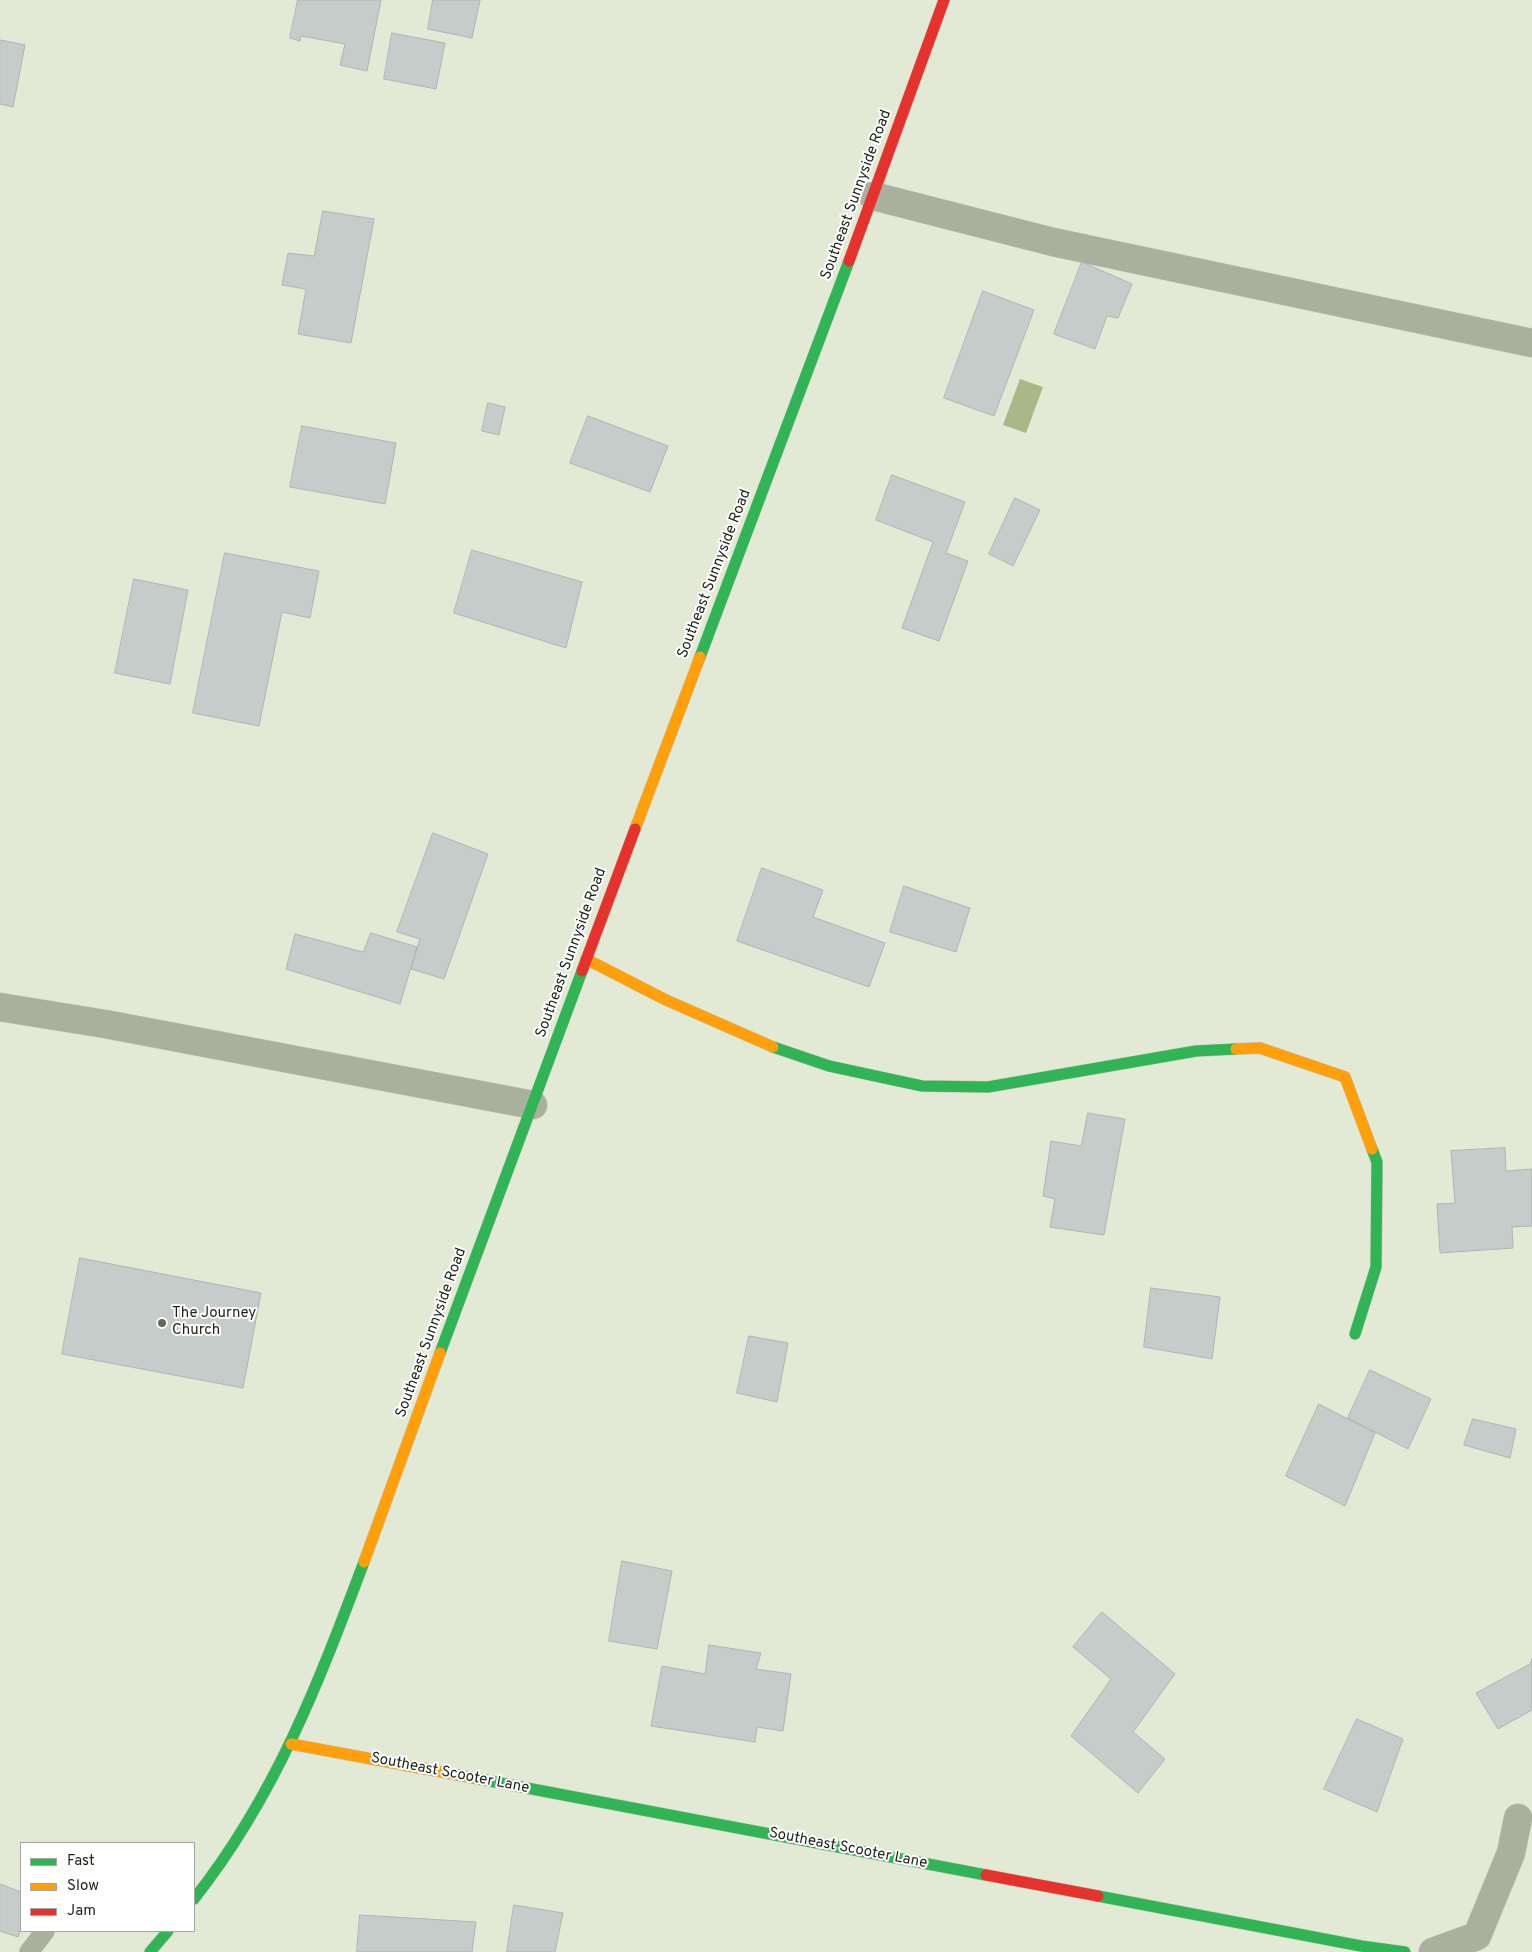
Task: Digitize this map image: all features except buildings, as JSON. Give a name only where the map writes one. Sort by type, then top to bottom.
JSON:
[{"type":"street","name":"Southeast Sunnyside Road","points":[[195,1899],[233,1848],[291,1744],[320,1680],[586,959],[873,196],[944,0]]},
{"type":"street","points":[[873,196],[1053,242],[1532,343]]},
{"type":"street","points":[[586,959],[666,1000],[766,1045],[829,1066],[922,1086],[988,1087],[1196,1051],[1260,1048],[1345,1077],[1378,1162],[1376,1267],[1355,1334]]},
{"type":"street","points":[[0,1007],[114,1026],[533,1104]]},
{"type":"street","name":"Southeast Scooter Lane","points":[[291,1744],[1361,1946],[1405,1952]]},
{"type":"street","points":[[1433,1952],[1477,1936],[1511,1853],[1518,1818]]},
{"type":"street","points":[[150,1952],[167,1932]]},
{"type":"lane","points":[[29,1952],[44,1932]]},
{"type":"shaded area","points":[[1020,379],[1043,387],[1026,433],[1003,425]]},
{"type":"traffic: fast","points":[[700,657],[849,261]]},
{"type":"traffic: fast","points":[[440,1353],[582,971]]},
{"type":"traffic: fast","points":[[773,1047],[829,1066],[922,1086],[988,1087],[1196,1051],[1236,1049]]},
{"type":"traffic: fast","points":[[1355,1334],[1376,1267],[1377,1162],[1372,1149]]},
{"type":"traffic: fast","points":[[195,1898],[249,1820],[272,1779],[312,1695],[364,1562]]},
{"type":"traffic: fast","points":[[474,1778],[986,1875]]},
{"type":"traffic: fast","points":[[1098,1896],[1361,1946],[1405,1952]]},
{"type":"traffic: fast","points":[[150,1952],[167,1932]]},
{"type":"traffic: slow","points":[[635,829],[700,657]]},
{"type":"traffic: slow","points":[[586,959],[666,1000],[773,1047]]},
{"type":"traffic: slow","points":[[1236,1049],[1260,1048],[1345,1077],[1372,1149]]},
{"type":"traffic: slow","points":[[364,1562],[440,1353]]},
{"type":"traffic: slow","points":[[291,1744],[474,1778]]},
{"type":"traffic: jam","points":[[849,261],[944,0]]},
{"type":"traffic: jam","points":[[582,971],[635,829]]},
{"type":"traffic: jam","points":[[986,1875],[1098,1896]]},
{"type":"place","name":"The Journey Church","points":[[162,1323]]}]
